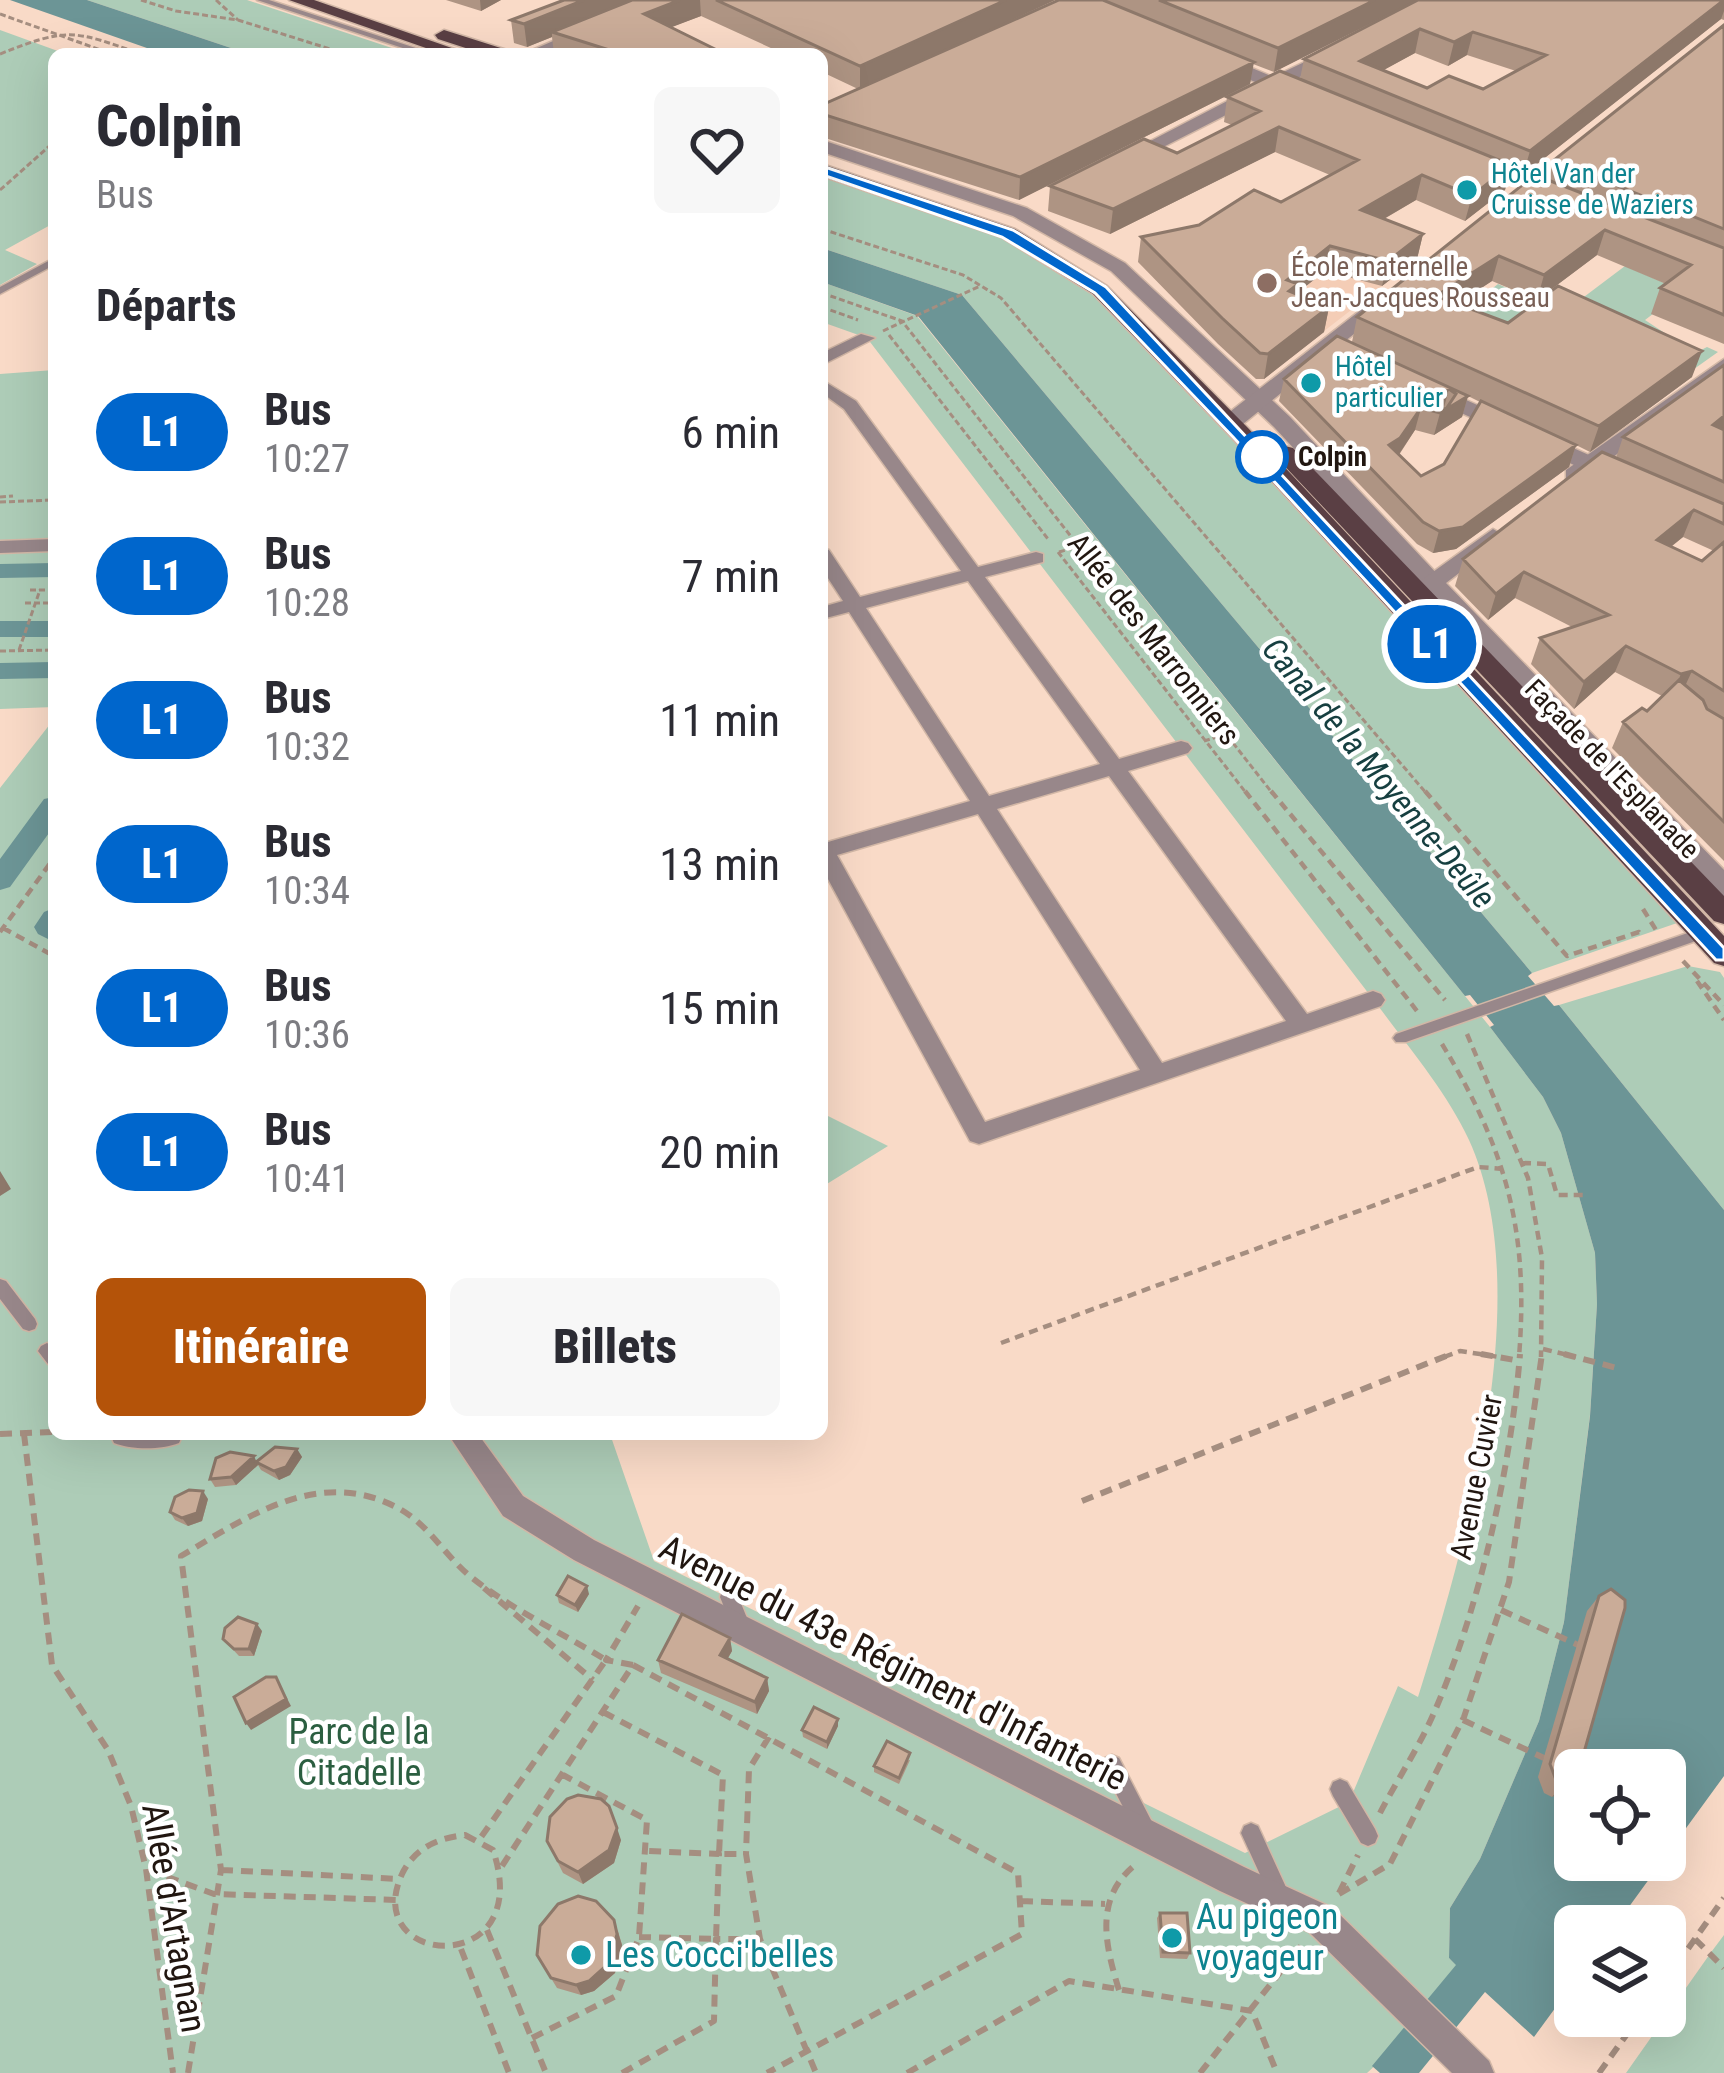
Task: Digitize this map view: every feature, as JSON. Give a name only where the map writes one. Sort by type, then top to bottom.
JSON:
[{"type":"main road","points":[[297,0],[448,48]]},
{"type":"main road","points":[[337,0],[450,48]]},
{"type":"main road","name":"Façade de l'Esplanade","points":[[828,160],[993,213],[1077,255],[1137,300],[1246,411],[1719,932]]},
{"type":"main road","name":"Façade de l'Esplanade","points":[[828,172],[979,221],[1066,266],[1246,411]]},
{"type":"street","points":[[545,48],[608,25]]},
{"type":"street","points":[[1102,170],[1355,43]]},
{"type":"street","points":[[1202,53],[1317,101]]},
{"type":"street","name":"Façade de l'Esplanade","points":[[828,148],[1020,212],[1129,275],[1246,411],[1431,582],[1724,886]]},
{"type":"street","points":[[1020,212],[1048,198]]},
{"type":"street","points":[[1246,411],[1399,289]]},
{"type":"street","points":[[828,356],[865,330]]},
{"type":"street","points":[[1330,344],[1357,356]]},
{"type":"street","points":[[1546,496],[1724,364]]},
{"type":"street","points":[[1402,377],[1453,405],[1644,489]]},
{"type":"street","points":[[828,389],[850,405],[1301,1024]]},
{"type":"street","points":[[828,410],[850,405]]},
{"type":"street","points":[[1431,582],[1512,522]]},
{"type":"street","points":[[0,547],[48,545]]},
{"type":"street","points":[[828,611],[1036,558]]},
{"type":"street","points":[[828,563],[1156,1074]]},
{"type":"street","points":[[828,848],[1181,748]]},
{"type":"street","points":[[828,858],[979,1134],[1373,1000]]},
{"type":"street","name":"Avenue du 43e Régiment d'Infanterie","points":[[466,1440],[513,1506],[650,1584],[1162,1844],[1282,1901],[1330,1907],[1369,1966],[1477,2073]]},
{"type":"lane","points":[[261,0],[411,48]]},
{"type":"lane","points":[[0,291],[48,264]]},
{"type":"lane","points":[[1401,1038],[1719,932]]},
{"type":"lane","points":[[0,1286],[29,1324]]},
{"type":"lane","points":[[729,1597],[743,1630]]},
{"type":"lane","points":[[1112,1765],[1162,1844]]},
{"type":"lane","points":[[1340,1790],[1368,1835]]},
{"type":"lane","points":[[1251,1833],[1282,1901]]},
{"type":"path","points":[[141,0],[176,11],[238,20],[327,48]]},
{"type":"path","points":[[216,0],[238,20]]},
{"type":"path","points":[[0,14],[95,48]]},
{"type":"path","points":[[0,54],[53,33],[78,32],[124,48]]},
{"type":"path","points":[[0,190],[48,147]]},
{"type":"path","points":[[828,231],[963,275],[1001,298],[1567,956],[1654,927]]},
{"type":"path","points":[[902,321],[980,286]]},
{"type":"path","points":[[828,295],[902,321],[1330,866],[1365,900],[1464,1017],[1522,1163],[1542,1258],[1543,1349],[1517,1536],[1500,1610],[1463,1720],[1390,1864],[1330,1907],[1200,2073]]},
{"type":"path","points":[[828,310],[865,330]]},
{"type":"path","name":"Allée des Marronniers","points":[[885,329],[1430,1028]]},
{"type":"path","points":[[0,500],[13,496]]},
{"type":"path","points":[[0,500],[48,500]]},
{"type":"path","points":[[30,590],[48,590]]},
{"type":"path","points":[[19,650],[40,590]]},
{"type":"path","points":[[25,603],[48,603]]},
{"type":"path","points":[[0,651],[48,650]]},
{"type":"path","points":[[48,866],[1,930],[48,953]]},
{"type":"path","points":[[1642,906],[1670,968],[1688,966]]},
{"type":"path","points":[[1639,932],[1662,948]]},
{"type":"path","points":[[1688,966],[1724,1005]]},
{"type":"path","points":[[1688,966],[1724,1020]]},
{"type":"path","name":"Avenue Cuvier","points":[[1330,1907],[1439,1701],[1496,1520],[1524,1330],[1520,1245],[1503,1168],[1468,1085],[1430,1028]]},
{"type":"path","points":[[1522,1163],[1548,1164],[1557,1195],[1588,1195]]},
{"type":"path","points":[[1001,1342],[1478,1167],[1503,1168]]},
{"type":"path","points":[[1543,1349],[1617,1368]]},
{"type":"path","points":[[1082,1501],[1460,1351],[1520,1361]]},
{"type":"path","points":[[0,1434],[48,1432]]},
{"type":"path","name":"Allée d'Artagnan","points":[[23,1434],[52,1665],[108,1750],[131,1806],[146,1869],[172,2073]]},
{"type":"path","points":[[188,2073],[221,1870],[181,1556],[252,1514],[322,1489],[395,1505],[431,1532],[470,1576],[593,1680]]},
{"type":"path","points":[[470,1576],[607,1660],[633,1665],[1018,1873],[1022,1934],[767,2073]]},
{"type":"path","points":[[479,1840],[607,1660],[650,1584]]},
{"type":"path","points":[[1500,1610],[1578,1645]]},
{"type":"path","points":[[502,1866],[633,1665]]},
{"type":"path","points":[[603,1712],[723,1775],[714,2021],[622,2073]]},
{"type":"path","points":[[1463,1720],[1544,1758]]},
{"type":"path","points":[[769,1737],[749,1769],[746,1854],[760,1939],[817,2073]]},
{"type":"path","points":[[532,2038],[616,1996],[639,1937],[647,1820],[563,1775]]},
{"type":"path","points":[[465,1835],[479,1840],[493,1850],[502,1866],[504,1899],[487,1930],[460,1947],[423,1946],[409,1935],[396,1900],[400,1879],[419,1850],[433,1841],[465,1835]]},
{"type":"path","points":[[1119,1990],[1106,1946],[1105,1904],[1121,1873],[1162,1844]]},
{"type":"path","points":[[646,1851],[746,1854]]},
{"type":"path","points":[[146,1869],[214,1894],[396,1900]]},
{"type":"path","points":[[221,1870],[400,1879]]},
{"type":"path","points":[[1686,1952],[1724,1898]]},
{"type":"path","points":[[1020,1901],[1105,1904]]},
{"type":"path","points":[[487,1930],[546,2073]]},
{"type":"path","points":[[639,1937],[760,1939]]},
{"type":"path","points":[[1695,1939],[1724,1968]]},
{"type":"path","points":[[460,1947],[509,2073]]},
{"type":"path","points":[[907,2073],[1069,1981],[1252,2011]]},
{"type":"path","points":[[1252,2011],[1277,2073]]},
{"type":"path","points":[[1599,2073],[1625,2037]]},
{"type":"shaded area","name":"École maternelle Jean-Jacques Rousseau","points":[[1232,226],[1382,286],[1310,342],[1199,324],[1154,278]]},
{"type":"green space","points":[[87,0],[247,0],[392,48],[231,48]]},
{"type":"green space","points":[[0,30],[50,48],[48,226],[5,250],[37,264],[0,285]]},
{"type":"green space","points":[[828,176],[1002,236],[1083,285],[1131,327],[1680,922],[1532,973],[962,295],[828,250]]},
{"type":"green space","points":[[1625,266],[1683,291],[1645,320],[1695,353],[1707,347],[1718,352],[1687,374],[1544,333],[1444,327],[1498,284],[1564,312]]},
{"type":"green space","name":"Parc de la Citadelle","points":[[828,284],[917,316],[1490,1027],[1543,1097],[1561,1133],[1595,1253],[1590,1415],[1564,1622],[1539,1721],[1480,1859],[1450,1908],[1449,1958],[1471,1978],[1367,2073],[0,2073],[0,788],[48,727],[48,1440],[612,1440],[654,1561],[1245,1853],[1349,1802],[1398,1686],[1418,1697],[1473,1494],[1496,1343],[1497,1270],[1489,1201],[1469,1140],[1417,1058],[867,338],[828,324]]},
{"type":"green space","points":[[48,370],[48,707],[0,709],[0,374]]},
{"type":"green space","points":[[1688,966],[1720,972],[1724,978],[1724,1210],[1559,1005]]},
{"type":"green space","points":[[828,1116],[888,1146],[828,1183]]},
{"type":"green space","points":[[1724,1935],[1724,2073],[1626,2073],[1651,2037],[1686,2037],[1686,1988]]},
{"type":"water","points":[[10,0],[87,0],[231,48],[147,48]]},
{"type":"water","points":[[828,250],[962,295],[1532,973],[1528,976],[1554,1006],[1559,1005],[1724,1210],[1724,1776],[1686,1828],[1686,1749],[1554,1749],[1554,1881],[1648,1881],[1630,1905],[1554,1905],[1554,2010],[1534,2037],[1485,1992],[1419,2073],[1380,2073],[1372,2066],[1456,1965],[1449,1958],[1450,1908],[1480,1859],[1539,1721],[1564,1622],[1590,1416],[1595,1253],[1561,1133],[1543,1097],[1490,1027],[1494,1025],[1470,995],[1465,996],[918,316],[828,284]]},
{"type":"building","points":[[564,0],[584,0],[524,24],[511,20]]},
{"type":"building","points":[[632,0],[680,0],[644,14],[713,48],[603,48],[552,32]]},
{"type":"building","points":[[716,0],[1006,0],[860,66]]},
{"type":"building","points":[[1059,0],[1103,0],[1254,62],[1020,177],[828,116],[828,102]]},
{"type":"building","points":[[1159,0],[1375,0],[1278,48]]},
{"type":"building","points":[[1418,0],[1724,0],[1530,151],[1304,59]],"holes":[[[1420,29],[1454,42],[1473,32],[1546,55],[1483,89],[1449,76],[1427,88],[1360,61]]]},
{"type":"building","points":[[1724,25],[1724,229],[1554,160]]},
{"type":"building","points":[[1280,71],[1511,165],[1472,196],[1422,175],[1361,210],[1423,234],[1388,261],[1330,246],[1287,280],[1298,284],[1289,291],[1329,307],[1268,354],[1260,353],[1222,318],[1141,237],[1199,225],[1254,190],[1281,202],[1358,160],[1279,127],[1113,209],[1050,186],[1144,139],[1177,153],[1260,111],[1227,97]]},
{"type":"building","points":[[1535,175],[1724,248],[1724,315],[1660,288],[1691,265],[1605,230],[1544,275],[1499,256],[1436,296],[1508,323],[1558,286],[1702,351],[1599,426],[1357,317]]},
{"type":"building","points":[[1337,336],[1468,396],[1440,413],[1421,408],[1400,438],[1389,445],[1421,476],[1444,464],[1481,401],[1576,445],[1463,527],[1439,531],[1423,522],[1284,379]],"holes":[[[1449,389],[1456,394],[1446,409],[1435,407],[1435,396]]]},
{"type":"building","points":[[1724,365],[1724,416],[1713,425],[1724,430],[1724,482],[1623,437]]},
{"type":"building","points":[[1602,452],[1724,504],[1724,524],[1694,510],[1657,540],[1702,561],[1724,542],[1724,691],[1692,671],[1681,674],[1626,646],[1584,682],[1540,638],[1609,615],[1524,572],[1496,594],[1463,559]]},
{"type":"building","points":[[1679,680],[1724,719],[1724,822],[1623,722],[1642,708],[1647,711]]},
{"type":"building","points":[[275,1447],[297,1449],[286,1467],[274,1471],[256,1462]]},
{"type":"building","points":[[230,1452],[254,1456],[231,1477],[210,1479],[216,1458]]},
{"type":"building","points":[[189,1490],[203,1491],[197,1513],[182,1518],[170,1512],[175,1497]]},
{"type":"building","points":[[568,1576],[587,1586],[575,1605],[557,1595]]},
{"type":"building","points":[[1611,1589],[1625,1600],[1625,1608],[1585,1749],[1554,1749],[1599,1596]]},
{"type":"building","points":[[682,1614],[730,1638],[720,1655],[767,1678],[755,1702],[658,1660]]},
{"type":"building","points":[[238,1617],[257,1624],[249,1649],[234,1649],[223,1639],[225,1628]]},
{"type":"building","points":[[266,1677],[276,1677],[286,1699],[246,1723],[234,1697]]},
{"type":"building","points":[[814,1707],[838,1719],[827,1742],[802,1730]]},
{"type":"building","points":[[887,1741],[910,1753],[899,1778],[874,1766]]},
{"type":"building","points":[[578,1795],[601,1799],[609,1806],[617,1828],[609,1850],[578,1872],[558,1861],[547,1841],[550,1817],[567,1799]]},
{"type":"building","name":"Les Cocci'belles","points":[[578,1896],[596,1901],[614,1920],[617,1934],[610,1962],[589,1981],[576,1985],[551,1978],[537,1955],[540,1926],[558,1904]]},
{"type":"building","name":"Au pigeon voyageur","points":[[1160,1913],[1187,1913],[1190,1953],[1163,1952]]},
{"type":"waterway","points":[[0,571],[48,570]]},
{"type":"waterway","points":[[0,629],[48,629]]},
{"type":"waterway","points":[[0,671],[48,670]]},
{"type":"waterway","points":[[0,880],[48,814]]},
{"type":"bus line","name":"L1","points":[[828,172],[1008,233],[1100,290],[1240,433],[1724,954]]},
{"type":"place","name":"Hôtel Van der Cruisse de Waziers","points":[[1467,190]]},
{"type":"place","name":"École maternelle Jean-Jacques Rousseau","points":[[1267,283]]},
{"type":"place","name":"Hôtel particulier","points":[[1311,383]]},
{"type":"place","name":"Colpin","points":[[1262,457]]},
{"type":"place","name":"Au pigeon voyageur","points":[[1172,1938]]},
{"type":"place","name":"Les Cocci'belles","points":[[581,1955]]},
{"type":"water label","name":"Canal de la Moyenne-Deûle","points":[[1379,773]]}]
